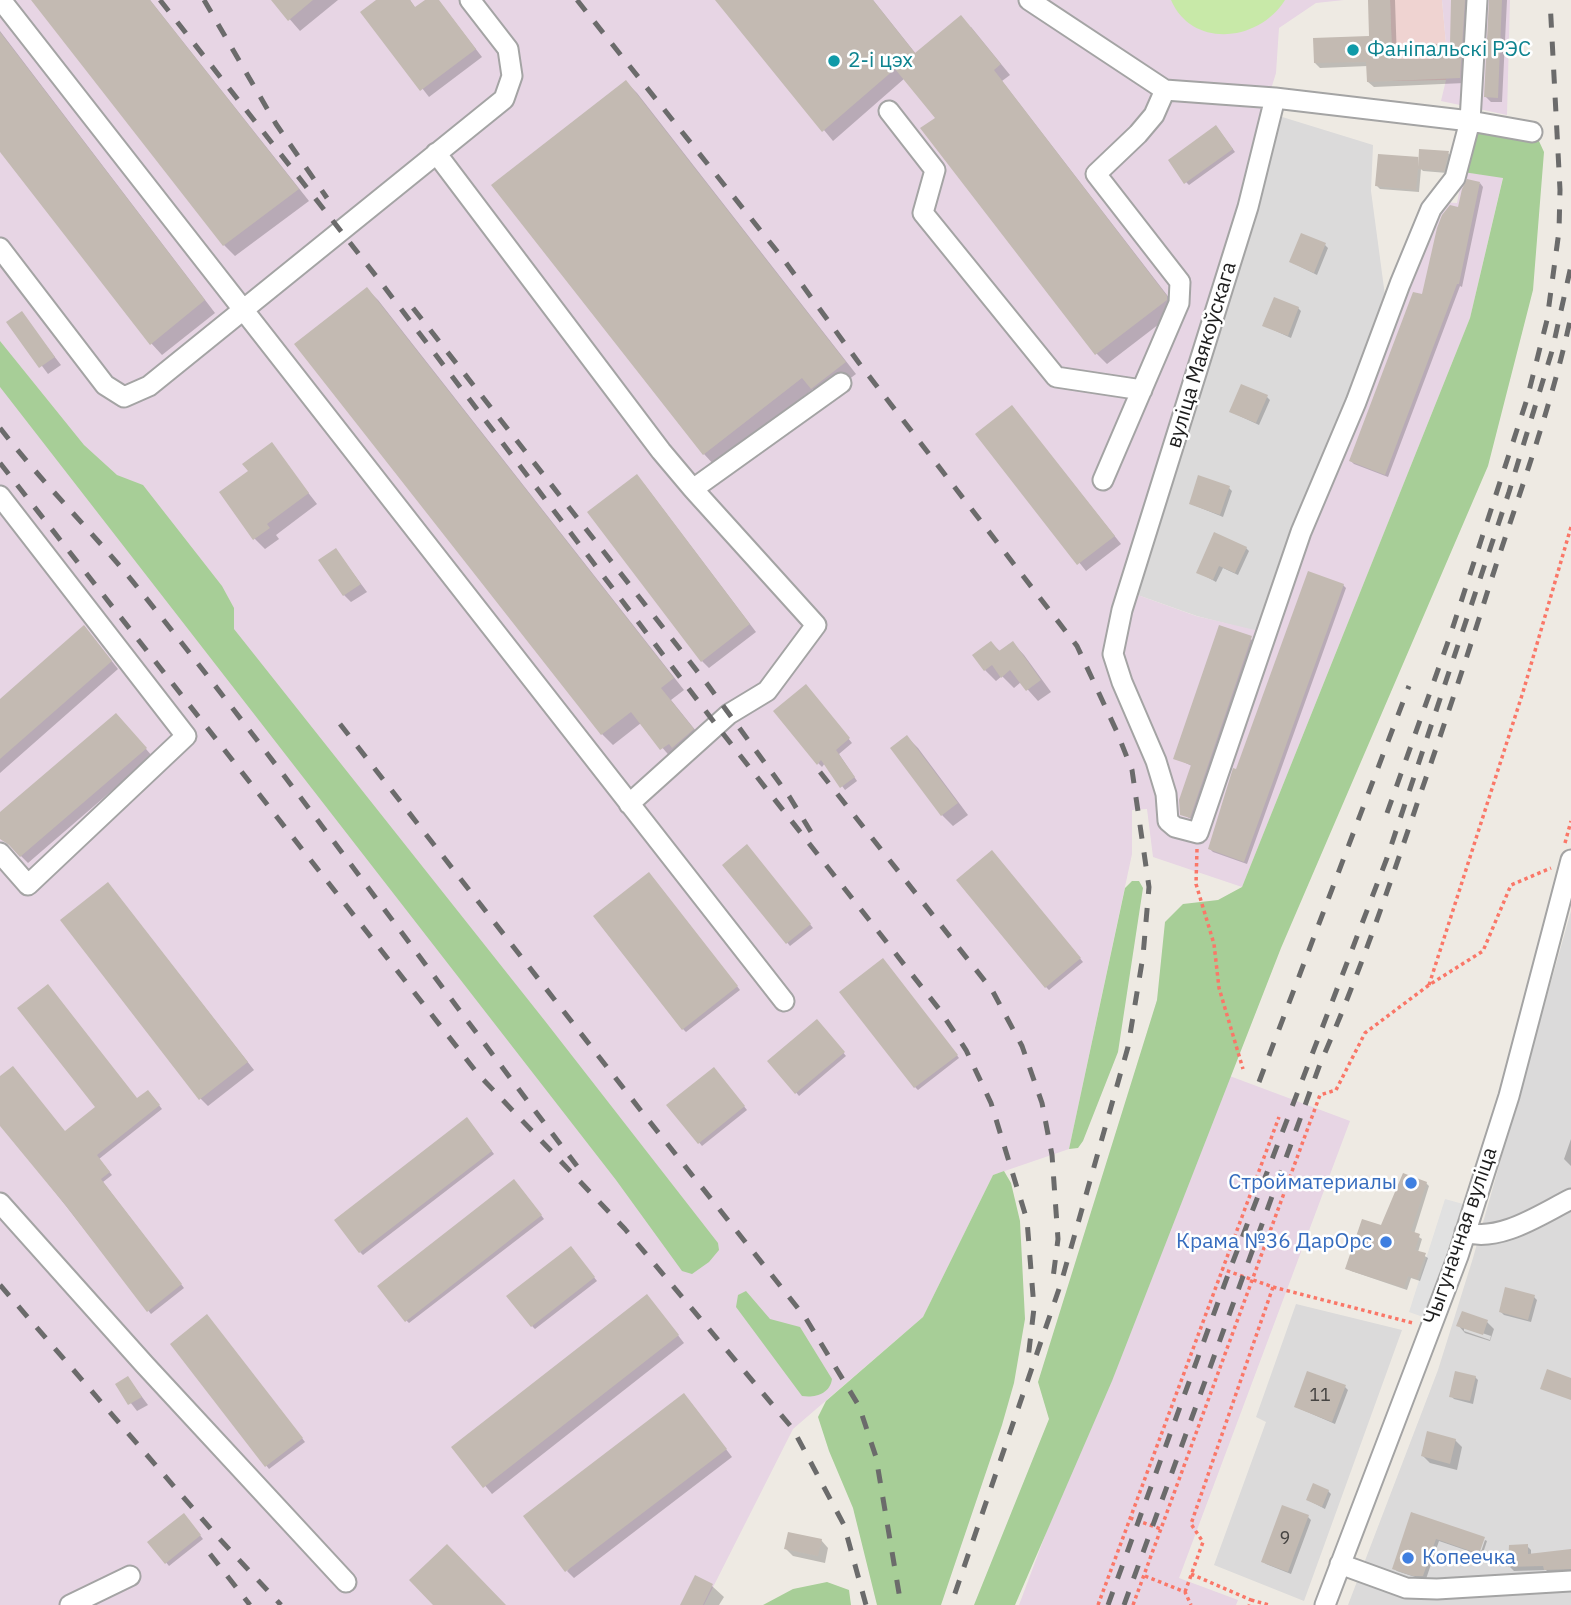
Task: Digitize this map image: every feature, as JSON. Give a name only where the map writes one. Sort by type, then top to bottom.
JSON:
[{"type":"street","points":[[1,0],[784,1002]]},
{"type":"street","points":[[0,248],[106,385],[124,397],[149,386],[504,99],[512,76],[508,49],[470,0]]},
{"type":"street","points":[[1029,0],[1165,90],[1275,98],[1469,121],[1532,132]]},
{"type":"street","points":[[1198,833],[1301,532],[1356,402],[1431,209],[1455,178],[1469,121],[1477,0]]},
{"type":"street","points":[[1103,480],[1179,303],[1180,282],[1096,174],[1154,115],[1165,90]]},
{"type":"street","name":"вуліца Маякоўскага","points":[[1198,833],[1175,827],[1168,821],[1166,794],[1156,761],[1113,654],[1122,610],[1248,208],[1275,98]]},
{"type":"street","points":[[888,111],[935,170],[923,213],[1056,377],[1142,390]]},
{"type":"street","points":[[436,153],[661,451],[817,625],[767,691],[729,714],[629,804]]},
{"type":"street","points":[[693,489],[841,383]]},
{"type":"street","points":[[0,496],[186,736],[28,884],[0,853]]},
{"type":"street","name":"Чыгуначная вуліца","points":[[1325,1605],[1458,1256],[1509,1096],[1565,862]]},
{"type":"street","points":[[1465,1232],[1485,1235],[1513,1227],[1571,1199]]},
{"type":"street","points":[[0,1203],[145,1365],[346,1582]]},
{"type":"street","points":[[1340,1564],[1434,1597],[1571,1581]]},
{"type":"street","points":[[69,1605],[130,1576]]},
{"type":"path","points":[[1429,985],[1523,692],[1571,527]]},
{"type":"path","points":[[1198,833],[1196,884],[1214,944],[1219,988],[1243,1069]]},
{"type":"path","points":[[1133,1605],[1320,1095],[1336,1090],[1365,1032],[1429,985],[1483,951],[1511,885],[1565,862]]},
{"type":"path","points":[[1098,1605],[1279,1117]]},
{"type":"path","points":[[1222,1269],[1273,1287],[1422,1326]]},
{"type":"path","points":[[1185,1592],[1203,1542],[1191,1524],[1273,1287]]},
{"type":"path","points":[[1130,1518],[1161,1529]]},
{"type":"path","points":[[1191,1574],[1250,1603],[1269,1605]]},
{"type":"path","points":[[1144,1575],[1185,1592],[1191,1605]]},
{"type":"shaded area","points":[[0,0],[1344,0],[1316,3],[1279,28],[1276,73],[1263,115],[1254,170],[1117,592],[1132,593],[1196,616],[1255,630],[1371,351],[1441,202],[1457,203],[1463,172],[1503,177],[1470,318],[1242,887],[1153,857],[1147,809],[1132,810],[1132,854],[1069,1149],[993,1175],[923,1317],[793,1429],[704,1605],[0,1605]]},
{"type":"shaded area","points":[[1390,0],[1442,0],[1446,80],[1393,81]]},
{"type":"shaded area","points":[[1442,0],[1510,0],[1507,115],[1441,101],[1446,80]]},
{"type":"shaded area","points":[[1279,116],[1373,145],[1371,191],[1386,303],[1371,351],[1255,631],[1197,616],[1132,593],[1255,222]]},
{"type":"shaded area","points":[[1571,911],[1571,1605],[1348,1605],[1438,1370],[1473,1258]]},
{"type":"shaded area","points":[[1219,1072],[1350,1121],[1179,1578],[1238,1600],[1236,1605],[1019,1605]]},
{"type":"shaded area","points":[[1445,1199],[1463,1204],[1426,1318],[1409,1312]]},
{"type":"shaded area","points":[[1296,1304],[1402,1330],[1304,1601],[1214,1565],[1266,1422],[1256,1417]]},
{"type":"green space","points":[[1171,0],[1285,0],[1259,25],[1226,34],[1209,33],[1194,27],[1181,16]]},
{"type":"green space","points":[[1481,131],[1538,139],[1544,152],[1533,290],[1488,466],[1281,948],[1112,1381],[1015,1605],[974,1605],[1049,1419],[1038,1382],[1157,1000],[1165,922],[1183,904],[1218,900],[1242,887],[1470,318],[1503,178],[1463,172],[1473,137]]},
{"type":"green space","points":[[0,341],[84,445],[117,475],[143,485],[222,586],[234,608],[234,629],[718,1243],[719,1250],[709,1262],[692,1274],[682,1271],[616,1180],[0,387]]},
{"type":"green space","points":[[1132,881],[1139,881],[1143,888],[1118,1052],[1083,1141],[1078,1148],[1069,1149],[1125,888]]},
{"type":"green space","points":[[1004,1171],[1011,1183],[1020,1221],[1025,1319],[1014,1383],[1002,1425],[941,1605],[877,1605],[853,1508],[818,1417],[826,1401],[923,1317],[993,1175]]},
{"type":"green space","points":[[746,1291],[770,1319],[800,1327],[832,1379],[825,1391],[817,1395],[802,1396],[736,1307],[738,1295]]},
{"type":"green space","points":[[827,1582],[849,1590],[851,1605],[763,1605],[793,1589]]},
{"type":"building","points":[[31,0],[150,0],[299,189],[223,246]]},
{"type":"building","points":[[271,0],[313,0],[288,21]]},
{"type":"building","points":[[376,0],[410,0],[415,7],[425,0],[439,0],[476,49],[420,91],[360,12]]},
{"type":"building","points":[[715,0],[873,0],[915,53],[961,15],[1001,64],[994,70],[1167,296],[1167,300],[1095,355],[920,128],[935,118],[895,69],[822,132]]},
{"type":"building","points":[[1368,0],[1390,0],[1392,59],[1433,59],[1433,44],[1450,44],[1451,0],[1465,0],[1460,78],[1367,82],[1366,62],[1314,63],[1313,38],[1369,36]]},
{"type":"building","points":[[1489,0],[1502,0],[1498,98],[1484,97]]},
{"type":"building","points":[[0,32],[205,300],[150,345],[0,152]]},
{"type":"building","points":[[626,80],[846,362],[811,389],[802,378],[703,455],[491,185]]},
{"type":"building","points":[[1216,125],[1233,149],[1184,184],[1168,160]]},
{"type":"building","points":[[1419,149],[1449,151],[1444,171],[1418,169]]},
{"type":"building","points":[[1378,154],[1419,157],[1416,190],[1375,186]]},
{"type":"building","points":[[1467,179],[1480,182],[1459,284],[1385,475],[1349,461],[1413,292],[1422,294],[1442,215],[1450,205],[1458,207]]},
{"type":"building","points":[[1301,233],[1326,243],[1314,273],[1289,262]]},
{"type":"building","points":[[367,287],[674,678],[661,688],[694,729],[672,748],[669,744],[660,750],[631,712],[601,735],[294,344]]},
{"type":"building","points":[[1274,297],[1299,307],[1288,336],[1262,326]]},
{"type":"building","points":[[22,311],[55,357],[39,368],[6,322]]},
{"type":"building","points":[[1241,384],[1268,395],[1256,423],[1229,412]]},
{"type":"building","points":[[1012,405],[1115,536],[1077,565],[975,434]]},
{"type":"building","points":[[272,442],[309,493],[267,524],[270,528],[253,540],[219,492],[248,471],[242,464]]},
{"type":"building","points":[[637,474],[750,624],[701,662],[587,512]]},
{"type":"building","points":[[1198,475],[1230,486],[1220,515],[1189,504]]},
{"type":"building","points":[[1214,532],[1247,547],[1235,573],[1219,566],[1213,580],[1196,573]]},
{"type":"building","points":[[336,548],[361,584],[343,596],[318,560]]},
{"type":"building","points":[[1308,571],[1344,584],[1244,862],[1208,849],[1233,768],[1236,769]]},
{"type":"building","points":[[84,625],[112,661],[0,759],[0,699]]},
{"type":"building","points":[[1219,625],[1252,636],[1190,818],[1180,815],[1179,800],[1191,765],[1173,759]]},
{"type":"building","points":[[991,641],[999,651],[1013,641],[1041,680],[1026,691],[1010,670],[1001,678],[992,665],[984,671],[972,655]]},
{"type":"building","points":[[806,684],[850,738],[836,750],[855,777],[840,788],[821,760],[817,765],[773,711]]},
{"type":"building","points":[[116,713],[147,748],[20,857],[0,839],[0,812]]},
{"type":"building","points":[[907,735],[958,803],[941,816],[890,748]]},
{"type":"building","points":[[747,844],[811,924],[786,944],[722,865]]},
{"type":"building","points":[[992,850],[1081,958],[1045,988],[956,880]]},
{"type":"building","points":[[649,872],[738,986],[682,1030],[593,916]]},
{"type":"building","points":[[108,882],[248,1062],[199,1100],[60,920]]},
{"type":"building","points":[[883,958],[958,1055],[914,1088],[839,992]]},
{"type":"building","points":[[48,984],[137,1098],[148,1090],[160,1105],[97,1155],[110,1172],[101,1179],[182,1284],[147,1312],[66,1206],[0,1126],[0,1076],[13,1066],[65,1131],[95,1107],[17,1008]]},
{"type":"building","points":[[817,1019],[845,1052],[795,1094],[767,1061]]},
{"type":"building","points":[[714,1067],[745,1106],[698,1144],[666,1105]]},
{"type":"building","points":[[467,1117],[492,1151],[359,1253],[334,1220]]},
{"type":"building","name":"Крама №36 ДарОрс","points":[[1403,1173],[1427,1182],[1411,1231],[1420,1234],[1415,1250],[1426,1253],[1417,1279],[1408,1276],[1404,1288],[1345,1269],[1362,1219],[1381,1225]]},
{"type":"building","points":[[514,1179],[542,1215],[405,1322],[377,1286]]},
{"type":"building","points":[[571,1246],[595,1277],[531,1327],[506,1296]]},
{"type":"building","points":[[1505,1287],[1535,1295],[1528,1320],[1499,1312]]},
{"type":"building","points":[[647,1294],[679,1335],[483,1488],[451,1447]]},
{"type":"building","points":[[1462,1311],[1488,1320],[1483,1335],[1456,1326]]},
{"type":"building","points":[[207,1314],[303,1438],[265,1467],[170,1344]]},
{"type":"building","points":[[1547,1369],[1571,1378],[1571,1400],[1540,1389]]},
{"type":"building","points":[[1307,1371],[1346,1385],[1332,1422],[1294,1407]]},
{"type":"building","points":[[1455,1371],[1476,1376],[1470,1401],[1449,1397]]},
{"type":"building","points":[[128,1376],[142,1397],[128,1405],[115,1384]]},
{"type":"building","points":[[684,1393],[727,1449],[565,1572],[523,1516]]},
{"type":"building","points":[[1427,1431],[1456,1439],[1450,1464],[1421,1456]]},
{"type":"building","points":[[1313,1483],[1329,1490],[1322,1507],[1306,1500]]},
{"type":"building","points":[[1282,1505],[1309,1515],[1288,1572],[1261,1562]]},
{"type":"building","points":[[1411,1512],[1485,1537],[1479,1554],[1436,1539],[1423,1576],[1413,1576],[1392,1569]]},
{"type":"building","points":[[184,1513],[201,1535],[165,1564],[147,1542]]},
{"type":"building","points":[[788,1532],[822,1539],[818,1556],[784,1549]]},
{"type":"building","points":[[447,1544],[506,1605],[433,1605],[409,1580]]},
{"type":"building","points":[[1528,1544],[1528,1554],[1571,1549],[1571,1569],[1544,1570],[1543,1566],[1508,1567],[1509,1545]]},
{"type":"building","points":[[695,1575],[713,1584],[703,1605],[680,1605]]},
{"type":"railway","points":[[160,0],[376,276],[717,726],[939,1009],[966,1050],[991,1103],[1027,1220],[1034,1308],[1028,1359]]},
{"type":"railway","points":[[204,0],[276,124],[327,198]]},
{"type":"railway","points":[[577,0],[784,260],[859,363],[1077,646],[1132,770],[1149,887],[1143,956],[1128,1047],[1061,1283],[951,1605]]},
{"type":"railway","points":[[1387,813],[1449,639],[1527,399],[1547,320],[1559,231],[1560,190],[1550,0]]},
{"type":"railway","points":[[1108,1605],[1229,1272],[1387,858],[1509,492],[1552,351],[1571,266]]},
{"type":"railway","points":[[413,308],[708,685],[789,796],[811,832]]},
{"type":"railway","points":[[1124,1605],[1320,1064],[1360,966],[1395,868],[1533,454],[1554,386],[1571,316]]},
{"type":"railway","points":[[0,428],[121,568],[194,659],[577,1166]]},
{"type":"railway","points":[[0,463],[478,1074],[625,1229],[793,1429],[844,1525],[866,1605]]},
{"type":"railway","points":[[1259,1082],[1409,686]]},
{"type":"railway","points":[[340,724],[805,1317],[859,1406],[876,1457],[901,1605]]},
{"type":"railway","points":[[820,772],[992,990],[1022,1046],[1042,1103],[1052,1155],[1058,1239],[1052,1286]]},
{"type":"railway","points":[[0,1285],[216,1535],[281,1605]]},
{"type":"railway","points":[[210,1554],[250,1605]]},
{"type":"place","name":"Фаніпальскі РЭС","points":[[1353,50]]},
{"type":"place","name":"2-і цэх","points":[[834,61]]},
{"type":"place","name":"Стройматериалы","points":[[1411,1183]]},
{"type":"place","name":"Крама №36 ДарОрс","points":[[1386,1242]]},
{"type":"place","name":"Копеечка","points":[[1408,1558]]}]
